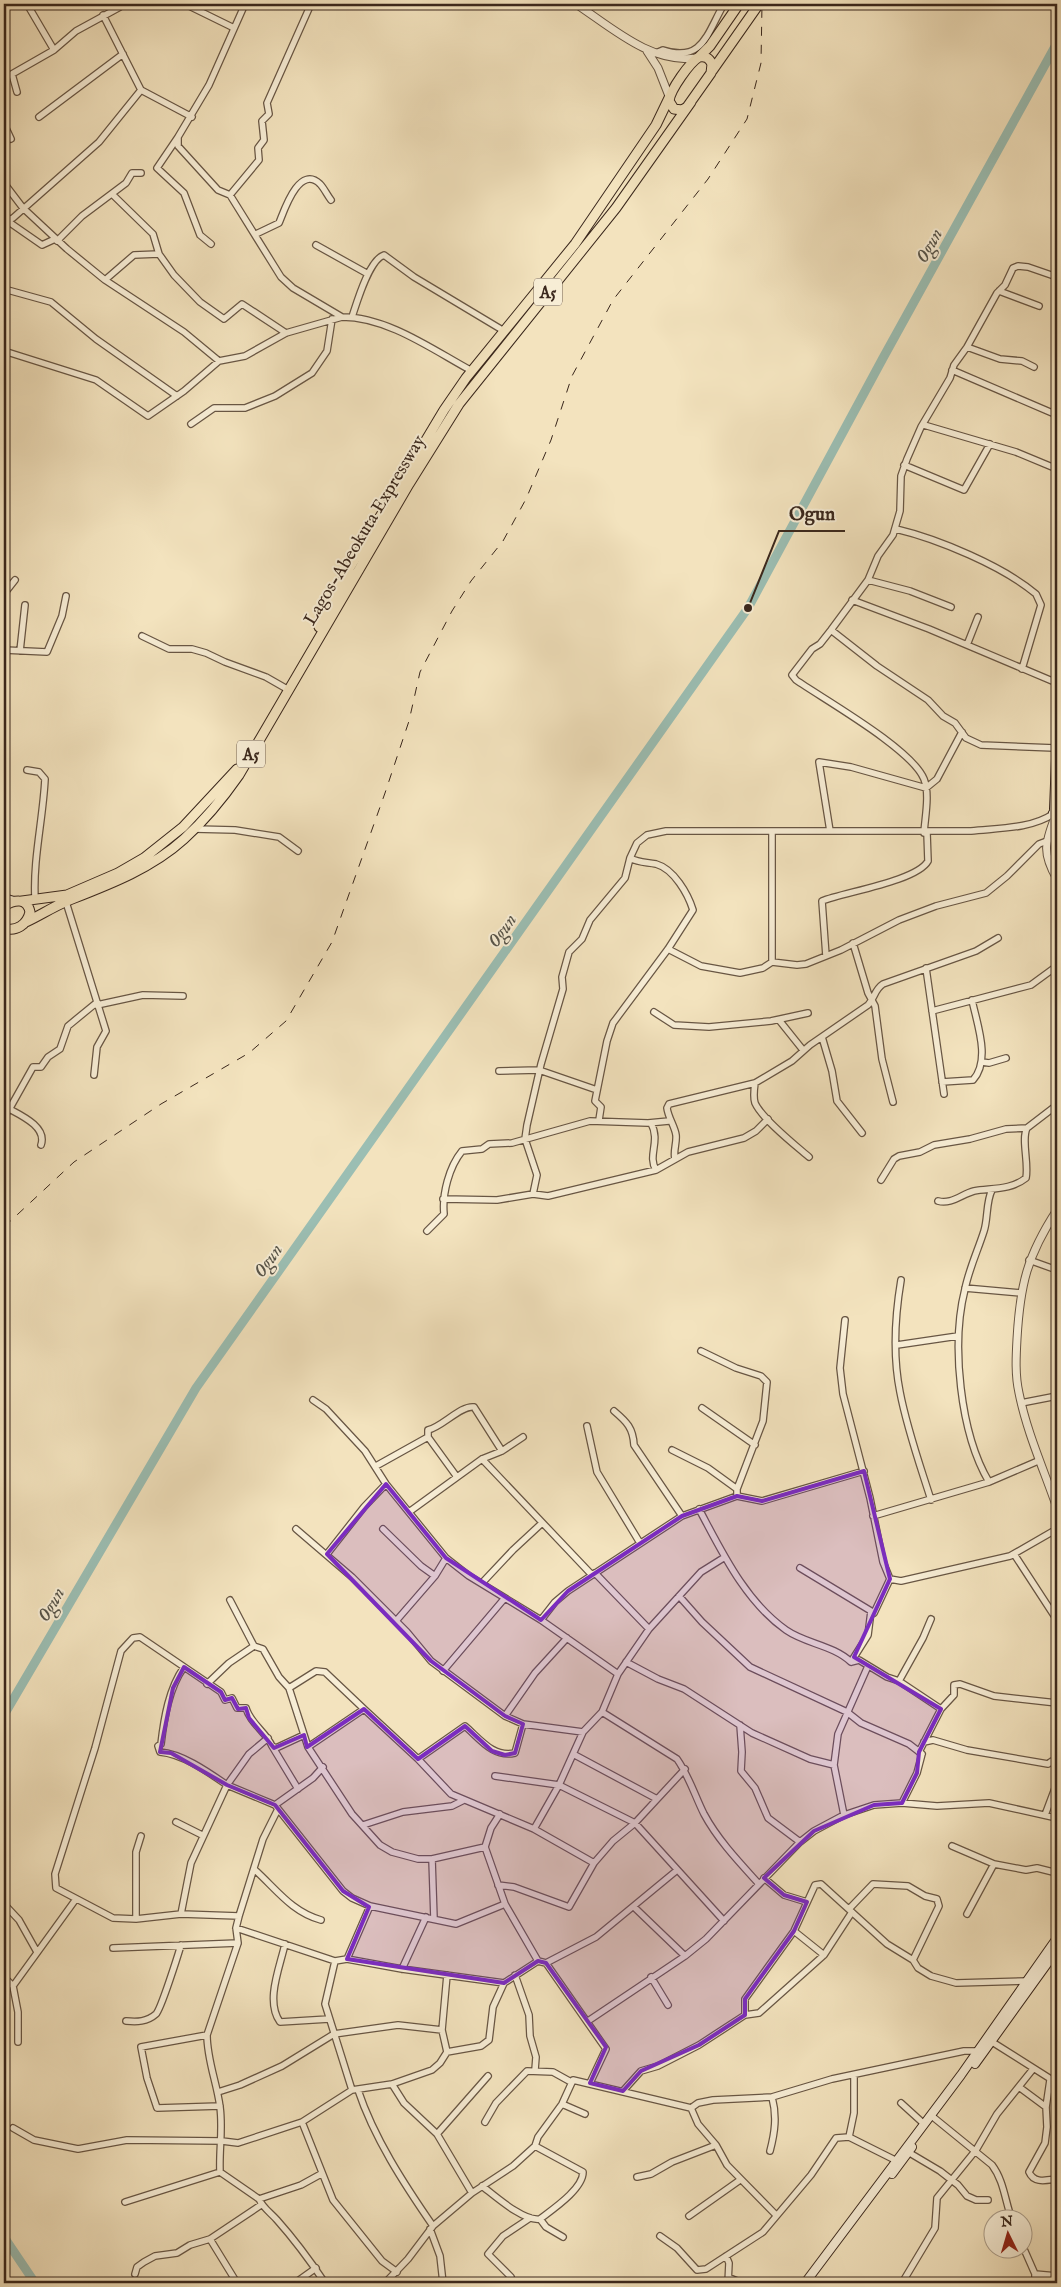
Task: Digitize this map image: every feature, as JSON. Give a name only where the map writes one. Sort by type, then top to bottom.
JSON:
[{"type":"highway","name":"A5","points":[[669,97],[698,58],[710,46],[739,4]]},
{"type":"highway","name":"A5","points":[[691,102],[758,5]]},
{"type":"highway","points":[[698,58],[710,61],[712,64],[711,73]]},
{"type":"highway","points":[[669,97],[672,108],[678,110],[687,107],[691,102]]},
{"type":"highway","name":"Lagos-Abeokuta Expressway","points":[[404,483],[498,345],[504,331],[591,221],[656,125],[669,97]]},
{"type":"highway","name":"Lagos-Abeokuta Expressway","points":[[4,938],[23,924],[66,902],[144,867],[172,848],[194,829],[218,803],[239,775],[393,503],[435,423],[472,371],[498,345],[616,208],[691,102]]},
{"type":"highway","name":"Lagos-Abeokuta Expressway","points":[[18,901],[62,896],[129,867],[170,839],[235,773],[287,688],[350,567],[393,503]]},
{"type":"highway","name":"A5","points":[[4,906],[18,901]]},
{"type":"highway","points":[[18,901],[26,903],[30,912],[23,924]]},
{"type":"highway","name":"A5","points":[[4,928],[9,929],[23,924]]},
{"type":"main road","points":[[1055,813],[1055,748],[1057,734]]},
{"type":"main road","points":[[4,898],[18,901]]},
{"type":"main road","points":[[805,2283],[977,2051],[989,2040],[1057,1938]]},
{"type":"main road","points":[[810,2283],[1057,1951]]},
{"type":"street","points":[[28,4],[54,50]]},
{"type":"street","points":[[17,92],[12,74],[54,50],[76,30],[120,7],[119,4]]},
{"type":"street","points":[[185,4],[234,28]]},
{"type":"street","points":[[211,244],[200,235],[184,194],[157,168],[192,117],[245,4]]},
{"type":"street","points":[[230,194],[258,160],[258,148],[264,140],[262,120],[269,114],[267,104],[311,4]]},
{"type":"street","points":[[576,4],[646,50],[681,59],[698,58]]},
{"type":"street","points":[[656,53],[662,50],[677,54],[694,52],[704,41],[724,4]]},
{"type":"street","points":[[103,15],[141,90],[192,117]]},
{"type":"street","points":[[646,50],[654,60],[669,97]]},
{"type":"street","points":[[39,117],[123,54]]},
{"type":"street","points":[[5,221],[13,218],[99,142],[141,90]]},
{"type":"street","points":[[4,124],[12,139]]},
{"type":"street","points":[[178,137],[178,146],[183,153],[218,190],[230,194],[256,234],[280,277],[293,288],[342,317]]},
{"type":"street","points":[[5,221],[42,245],[56,240],[82,216],[126,183],[132,173],[141,173]]},
{"type":"street","points":[[256,234],[279,223],[293,191],[304,181],[313,180],[319,183],[331,200]]},
{"type":"street","points":[[4,183],[23,208],[56,240],[105,280],[184,332],[219,361]]},
{"type":"street","points":[[112,194],[152,234],[159,254],[174,275],[200,302],[221,318],[228,318],[242,304],[286,333]]},
{"type":"street","points":[[316,245],[368,274]]},
{"type":"street","points":[[105,280],[134,255],[159,254]]},
{"type":"street","points":[[352,317],[368,274],[380,256],[389,257],[414,277],[504,331]]},
{"type":"street","points":[[826,956],[822,901],[904,878],[924,866],[928,861],[926,788],[922,776],[896,747],[793,677],[794,670],[832,630],[868,580],[878,556],[896,529],[902,503],[901,476],[904,465],[952,370],[999,290],[1005,285],[1013,268],[1018,266],[1057,277]]},
{"type":"street","points":[[4,289],[51,302],[96,339],[177,396]]},
{"type":"street","points":[[999,290],[1039,306]]},
{"type":"street","points":[[4,351],[96,380],[148,416],[177,396],[219,361],[245,356],[286,333],[342,317],[352,317],[404,334],[472,371]]},
{"type":"street","points":[[191,424],[214,408],[245,408],[275,396],[312,373],[327,351],[332,319]]},
{"type":"street","points":[[967,347],[1000,359],[1022,361],[1034,367]]},
{"type":"street","points":[[952,370],[1057,415]]},
{"type":"street","points":[[924,424],[990,444],[1057,469]]},
{"type":"street","points":[[904,465],[964,490],[990,444]]},
{"type":"street","points":[[896,529],[917,534],[966,553],[1036,594],[1041,605],[1022,669]]},
{"type":"street","points":[[4,594],[15,580]]},
{"type":"street","points":[[868,580],[910,591],[951,607]]},
{"type":"street","points":[[4,650],[47,652],[62,616],[66,596]]},
{"type":"street","points":[[852,600],[1057,683]]},
{"type":"street","points":[[20,650],[25,606]]},
{"type":"street","points":[[967,645],[978,617]]},
{"type":"street","points":[[832,630],[878,666],[928,700],[943,716],[955,723],[969,741],[980,746],[1055,748]]},
{"type":"street","points":[[142,636],[168,649],[192,649],[206,652],[225,662],[266,677],[287,688]]},
{"type":"street","points":[[926,788],[937,779],[962,732]]},
{"type":"street","points":[[830,831],[819,762],[851,766],[926,788]]},
{"type":"street","points":[[27,770],[39,772],[45,779],[44,811],[34,883],[35,898]]},
{"type":"street","points":[[533,1194],[537,1176],[525,1139],[539,1070],[563,989],[562,977],[569,952],[582,939],[590,920],[625,878],[630,858],[642,838],[655,833],[830,831],[926,833],[971,831],[1020,825],[1046,819],[1055,813]]},
{"type":"street","points":[[1055,813],[1047,841],[1047,860],[1057,879]]},
{"type":"street","points":[[194,829],[235,830],[279,837],[298,851]]},
{"type":"street","points":[[772,831],[772,962]]},
{"type":"street","points":[[668,949],[700,966],[740,973],[763,968],[772,962],[797,965],[826,956],[899,920],[936,906],[986,894],[1039,844],[1047,841]]},
{"type":"street","points":[[599,1120],[601,1107],[595,1101],[607,1042],[613,1023],[693,913],[692,906],[677,880],[664,868],[655,864],[641,864],[630,858]]},
{"type":"street","points":[[66,902],[96,1004],[102,1014],[106,1031],[97,1047],[94,1075]]},
{"type":"street","points":[[675,1159],[673,1149],[676,1135],[669,1121],[667,1108],[669,1104],[755,1083],[792,1061],[803,1050],[872,1001],[876,989],[883,984],[976,951],[998,938]]},
{"type":"street","points":[[853,943],[878,1020],[882,1059],[894,1102]]},
{"type":"street","points":[[932,1010],[1031,985],[1057,966]]},
{"type":"street","points":[[926,968],[944,1094]]},
{"type":"street","points":[[4,1121],[7,1107],[33,1067],[41,1067],[48,1057],[60,1049],[68,1026],[96,1004],[143,995],[182,996]]},
{"type":"street","points":[[942,1082],[973,1080],[982,1062],[972,1000]]},
{"type":"street","points":[[654,1012],[667,1021],[678,1025],[727,1027],[779,1020],[808,1013]]},
{"type":"street","points":[[779,1020],[803,1050]]},
{"type":"street","points":[[822,1037],[832,1071],[837,1101],[862,1133]]},
{"type":"street","points":[[982,1062],[989,1063],[1006,1058]]},
{"type":"street","points":[[499,1071],[539,1070],[597,1090]]},
{"type":"street","points":[[755,1083],[756,1105],[785,1137],[809,1157]]},
{"type":"street","points":[[881,1180],[894,1159],[899,1156],[920,1152],[934,1145],[970,1139],[1006,1129],[1027,1128],[1057,1105]]},
{"type":"street","points":[[7,1107],[25,1118],[40,1133],[41,1145]]},
{"type":"street","points":[[443,1199],[497,1200],[533,1194],[548,1196],[656,1170],[688,1152],[744,1138],[756,1131],[768,1119]]},
{"type":"street","points":[[427,1231],[444,1214],[443,1199],[455,1163],[462,1151],[482,1149],[489,1144],[512,1143],[590,1120],[651,1123],[669,1121]]},
{"type":"street","points":[[651,1123],[656,1132],[653,1164],[656,1170]]},
{"type":"street","points":[[938,1201],[953,1200],[974,1192],[1013,1185],[1026,1178],[1028,1163],[1025,1135],[1027,1128]]},
{"type":"street","points":[[989,1482],[978,1460],[960,1385],[958,1336],[965,1288],[986,1225],[992,1190]]},
{"type":"street","points":[[1057,1210],[1030,1260],[1021,1293],[1016,1365],[1021,1403],[1038,1462],[1057,1508]]},
{"type":"street","points":[[1030,1260],[1057,1270]]},
{"type":"street","points":[[901,1280],[898,1300],[897,1371],[902,1400],[931,1500]]},
{"type":"street","points":[[965,1288],[1021,1293]]},
{"type":"street","points":[[800,1568],[874,1613],[890,1579],[883,1562],[864,1470],[841,1381],[840,1368],[846,1320]]},
{"type":"street","points":[[897,1345],[958,1336]]},
{"type":"street","points":[[702,1351],[736,1368],[761,1376],[766,1380],[768,1389],[764,1415],[737,1496]]},
{"type":"street","points":[[1021,1403],[1057,1396]]},
{"type":"street","points":[[313,1400],[326,1409],[376,1466],[386,1484],[446,1558],[504,1599],[541,1620],[618,1674]]},
{"type":"street","points":[[457,1477],[428,1437],[428,1430],[471,1406],[477,1410],[502,1451]]},
{"type":"street","points":[[702,1408],[755,1444]]},
{"type":"street","points":[[614,1411],[630,1425],[634,1433],[634,1445],[682,1516]]},
{"type":"street","points":[[587,1426],[597,1472],[640,1543]]},
{"type":"street","points":[[376,1466],[428,1437]]},
{"type":"street","points":[[410,1512],[482,1459],[502,1451],[523,1437]]},
{"type":"street","points":[[672,1450],[708,1468],[738,1489]]},
{"type":"street","points":[[482,1459],[541,1524],[649,1629]]},
{"type":"street","points":[[873,1516],[989,1482],[1038,1462]]},
{"type":"street","points":[[541,1620],[555,1602],[593,1574],[682,1516],[737,1496],[762,1501],[864,1470]]},
{"type":"street","points":[[327,1554],[364,1507],[386,1484]]},
{"type":"street","points":[[699,1509],[725,1557],[750,1595],[766,1613],[787,1631],[842,1655],[852,1662]]},
{"type":"street","points":[[482,1583],[541,1524]]},
{"type":"street","points":[[296,1529],[327,1554],[396,1621],[431,1661],[505,1716],[523,1724],[583,1732]]},
{"type":"street","points":[[383,1529],[421,1566],[435,1576]]},
{"type":"street","points":[[890,1579],[901,1581],[1014,1554],[1057,1529]]},
{"type":"street","points":[[1014,1554],[1057,1620]]},
{"type":"street","points":[[534,1829],[559,1785],[583,1732],[602,1712],[618,1674],[649,1629],[701,1572],[725,1557]]},
{"type":"street","points":[[396,1621],[435,1576],[446,1558]]},
{"type":"street","points":[[679,1596],[702,1622],[750,1667],[847,1712],[861,1723],[909,1744],[922,1754]]},
{"type":"street","points":[[443,1671],[504,1599]]},
{"type":"street","points":[[230,1600],[254,1646],[263,1649],[279,1677],[289,1688],[308,1747],[352,1814],[380,1845],[404,1856],[432,1859],[485,1847]]},
{"type":"street","points":[[852,1662],[868,1635],[871,1611]]},
{"type":"street","points":[[899,1681],[923,1638],[931,1619]]},
{"type":"street","points":[[239,1916],[181,1914],[136,1919],[113,1918],[56,1888],[55,1874],[95,1748],[122,1651],[137,1637],[221,1692],[224,1700],[232,1698],[237,1708],[246,1708],[249,1718],[268,1738],[298,1789]]},
{"type":"street","points":[[505,1716],[535,1673],[566,1638]]},
{"type":"street","points":[[207,1684],[224,1667],[256,1647],[254,1646]]},
{"type":"street","points":[[852,1662],[858,1660],[886,1677],[899,1681],[941,1709]]},
{"type":"street","points":[[626,1662],[658,1679],[684,1689],[740,1725],[792,1752],[834,1765]]},
{"type":"street","points":[[844,1815],[834,1765],[838,1734],[868,1666]]},
{"type":"street","points":[[184,1667],[176,1678],[173,1688],[161,1744],[158,1746],[160,1752],[171,1753],[208,1772],[227,1785],[277,1807],[343,1891],[370,1906],[456,1924],[505,1904]]},
{"type":"street","points":[[289,1688],[316,1671],[325,1672],[418,1759],[451,1794],[534,1829],[594,1863]]},
{"type":"street","points":[[902,1803],[917,1773],[922,1754],[919,1752],[941,1709],[954,1695],[954,1685],[960,1684],[994,1696],[1057,1703]]},
{"type":"street","points":[[308,1747],[364,1709]]},
{"type":"street","points":[[602,1712],[677,1759],[706,1816],[734,1856],[759,1884]]},
{"type":"street","points":[[418,1759],[465,1726],[492,1751],[505,1756],[515,1753],[523,1724]]},
{"type":"street","points":[[740,1725],[741,1771],[755,1788],[768,1818],[800,1842]]},
{"type":"street","points":[[272,1746],[276,1748],[304,1735]]},
{"type":"street","points":[[181,1914],[191,1863],[202,1835],[227,1785],[248,1754],[268,1738]]},
{"type":"street","points":[[924,1742],[933,1740],[967,1750],[1048,1764],[1052,1761],[1057,1763]]},
{"type":"street","points":[[573,1754],[657,1799]]},
{"type":"street","points":[[220,2172],[222,2141],[220,2106],[207,2048],[207,2035],[238,1943],[236,1928],[263,1839],[277,1807],[314,1778],[322,1768]]},
{"type":"street","points":[[498,1885],[514,1887],[567,1907],[594,1863],[613,1840],[635,1823],[684,1770]]},
{"type":"street","points":[[495,1776],[559,1785],[635,1823],[676,1871],[724,1921]]},
{"type":"street","points":[[1045,1814],[1057,1783]]},
{"type":"street","points":[[363,1825],[404,1812],[452,1806],[464,1800]]},
{"type":"street","points":[[588,2021],[685,1956],[724,1921],[800,1842],[814,1831],[844,1815],[874,1805],[902,1803],[937,1806],[989,1803],[1057,1818]]},
{"type":"street","points":[[500,1814],[491,1828],[485,1847],[505,1904],[538,1961],[546,1963],[606,2049],[590,2083]]},
{"type":"street","points":[[176,1822],[202,1835]]},
{"type":"street","points":[[136,1919],[136,1852],[141,1836]]},
{"type":"street","points":[[952,1846],[999,1867],[1026,1870],[1037,1868],[1057,1873]]},
{"type":"street","points":[[432,1859],[434,1919]]},
{"type":"street","points":[[967,1914],[994,1864]]},
{"type":"street","points":[[255,1870],[296,1909],[306,1916],[321,1920]]},
{"type":"street","points":[[546,1963],[596,1937],[676,1871]]},
{"type":"street","points":[[764,1878],[784,1895],[807,1902]]},
{"type":"street","points":[[745,2015],[745,1999],[794,1931],[815,1886],[821,1884],[888,1944],[913,1960],[918,1968],[931,1976],[956,1983],[1028,1980]]},
{"type":"street","points":[[623,2091],[641,2071],[658,2066],[699,2045],[745,2015],[759,2013],[824,1956],[850,1910],[873,1884],[908,1886],[925,1896],[937,1899],[939,1906],[913,1960]]},
{"type":"street","points":[[13,1986],[76,1899]]},
{"type":"street","points":[[4,1904],[19,1920],[37,1952]]},
{"type":"street","points":[[347,1958],[370,1906]]},
{"type":"street","points":[[634,1906],[685,1956]]},
{"type":"street","points":[[402,1969],[426,1917]]},
{"type":"street","points":[[236,1928],[335,1961],[347,1958],[402,1969],[504,1983]]},
{"type":"street","points":[[794,1931],[824,1956]]},
{"type":"street","points":[[113,1948],[238,1943]]},
{"type":"street","points":[[126,2021],[146,2020],[157,2013],[175,1967],[181,1944]]},
{"type":"street","points":[[285,1944],[274,1997],[275,2014],[280,2022],[330,2019]]},
{"type":"street","points":[[335,1961],[325,2004],[334,2034],[365,2112],[431,2227],[440,2256],[443,2283]]},
{"type":"street","points":[[447,2052],[481,2046],[489,2040],[494,2008],[504,1983],[538,1961]]},
{"type":"street","points":[[13,2128],[34,2140],[78,2149],[127,2140],[222,2141],[238,2143],[302,2122],[355,2090],[392,2084],[432,2070],[440,2063],[447,2052],[442,2030],[447,1975]]},
{"type":"street","points":[[516,1976],[529,2015],[530,2036],[536,2057],[535,2070]]},
{"type":"street","points":[[4,1977],[13,1986],[18,2012],[18,2042]]},
{"type":"street","points":[[652,1977],[668,2005]]},
{"type":"street","points":[[218,2092],[240,2085],[282,2066],[334,2034],[398,2025],[442,2030]]},
{"type":"street","points":[[207,2035],[141,2047],[147,2078],[157,2108],[220,2106]]},
{"type":"street","points":[[989,2040],[1057,2083]]},
{"type":"street","points":[[485,2122],[496,2103],[509,2087],[524,2072],[535,2070],[553,2072],[571,2082],[577,2080],[691,2108],[698,2103],[713,2100],[772,2097],[832,2079],[964,2051],[977,2051]]},
{"type":"street","points":[[902,2283],[932,2236],[935,2228],[937,2198],[976,2150],[997,2114],[1033,2069]]},
{"type":"street","points":[[849,2137],[854,2113],[854,2075]]},
{"type":"street","points":[[437,2134],[488,2076]]},
{"type":"street","points":[[1050,2080],[1046,2107],[1047,2128],[1045,2143],[1029,2172],[1031,2176],[1039,2181],[1057,2179]]},
{"type":"street","points":[[385,2283],[397,2272],[431,2227],[472,2193],[512,2166],[535,2146],[538,2138],[562,2104],[571,2082]]},
{"type":"street","points":[[392,2084],[404,2103],[437,2134],[472,2193]]},
{"type":"street","points":[[1019,2087],[1046,2107]]},
{"type":"street","points":[[770,2151],[775,2123],[775,2109],[772,2097]]},
{"type":"street","points":[[901,2103],[923,2123]]},
{"type":"street","points":[[562,2104],[585,2114]]},
{"type":"street","points":[[691,2108],[698,2124],[716,2145],[740,2180],[776,2215]]},
{"type":"street","points":[[933,2117],[976,2150],[980,2156],[992,2165],[999,2175],[1003,2197],[1008,2210]]},
{"type":"street","points":[[302,2122],[321,2174],[333,2200],[382,2261],[397,2272]]},
{"type":"street","points":[[660,2236],[677,2248],[696,2270],[706,2270],[763,2232],[812,2175],[836,2138],[849,2137],[895,2160]]},
{"type":"street","points":[[637,2177],[651,2174],[672,2162],[716,2145]]},
{"type":"street","points":[[482,2186],[526,2218],[540,2219],[568,2196],[582,2180],[583,2172],[535,2146]]},
{"type":"street","points":[[908,2152],[952,2181],[967,2196],[976,2200],[988,2200]]},
{"type":"street","points":[[220,2172],[258,2199],[261,2205],[276,2219],[316,2268],[325,2283]]},
{"type":"street","points":[[125,2202],[220,2172]]},
{"type":"street","points":[[258,2199],[301,2185],[321,2174]]},
{"type":"street","points":[[689,2216],[740,2180]]},
{"type":"street","points":[[135,2274],[137,2267],[155,2256],[177,2253],[190,2245],[210,2238],[261,2205]]},
{"type":"street","points":[[513,2283],[511,2278],[488,2254],[503,2236],[526,2218]]},
{"type":"street","points":[[540,2219],[546,2227],[563,2236]]},
{"type":"street","points":[[210,2238],[237,2283]]},
{"type":"street","points":[[726,2256],[729,2281],[742,2283]]},
{"type":"street","points":[[1029,2260],[1035,2274],[1035,2283]]},
{"type":"street","points":[[295,2283],[316,2268]]},
{"type":"street","points":[[1035,2274],[1057,2276]]},
{"type":"street","points":[[760,2283],[765,2283]]},
{"type":"highlighted area","points":[[864,1471],[890,1579],[854,1657],[941,1709],[919,1752],[917,1773],[902,1803],[874,1805],[814,1831],[764,1878],[784,1895],[807,1902],[794,1931],[745,1999],[745,2015],[699,2045],[641,2071],[623,2091],[590,2083],[606,2047],[546,1963],[538,1961],[504,1983],[347,1959],[369,1907],[343,1891],[275,1805],[227,1785],[171,1753],[160,1752],[173,1688],[184,1667],[221,1692],[225,1700],[232,1698],[238,1709],[246,1708],[249,1718],[274,1748],[304,1735],[307,1747],[364,1709],[418,1759],[465,1726],[492,1751],[505,1755],[515,1753],[523,1724],[505,1716],[431,1661],[327,1554],[386,1484],[446,1558],[541,1620],[568,1591],[682,1516],[737,1496],[762,1501]]},
{"type":"waterway","name":"Ogun","points":[[4,1715],[196,1388],[748,608],[883,358],[1057,43]]},
{"type":"waterway","name":"Ogun","points":[[4,2237],[35,2283]]},
{"type":"railway","points":[[4,1227],[74,1162],[161,1104],[249,1053],[286,1021],[332,942],[409,721],[420,672],[452,611],[471,581],[503,541],[526,499],[551,440],[572,376],[613,300],[708,179],[747,119],[761,63],[762,4]]},
{"type":"place","name":"Ogun","points":[[748,608]]}]
